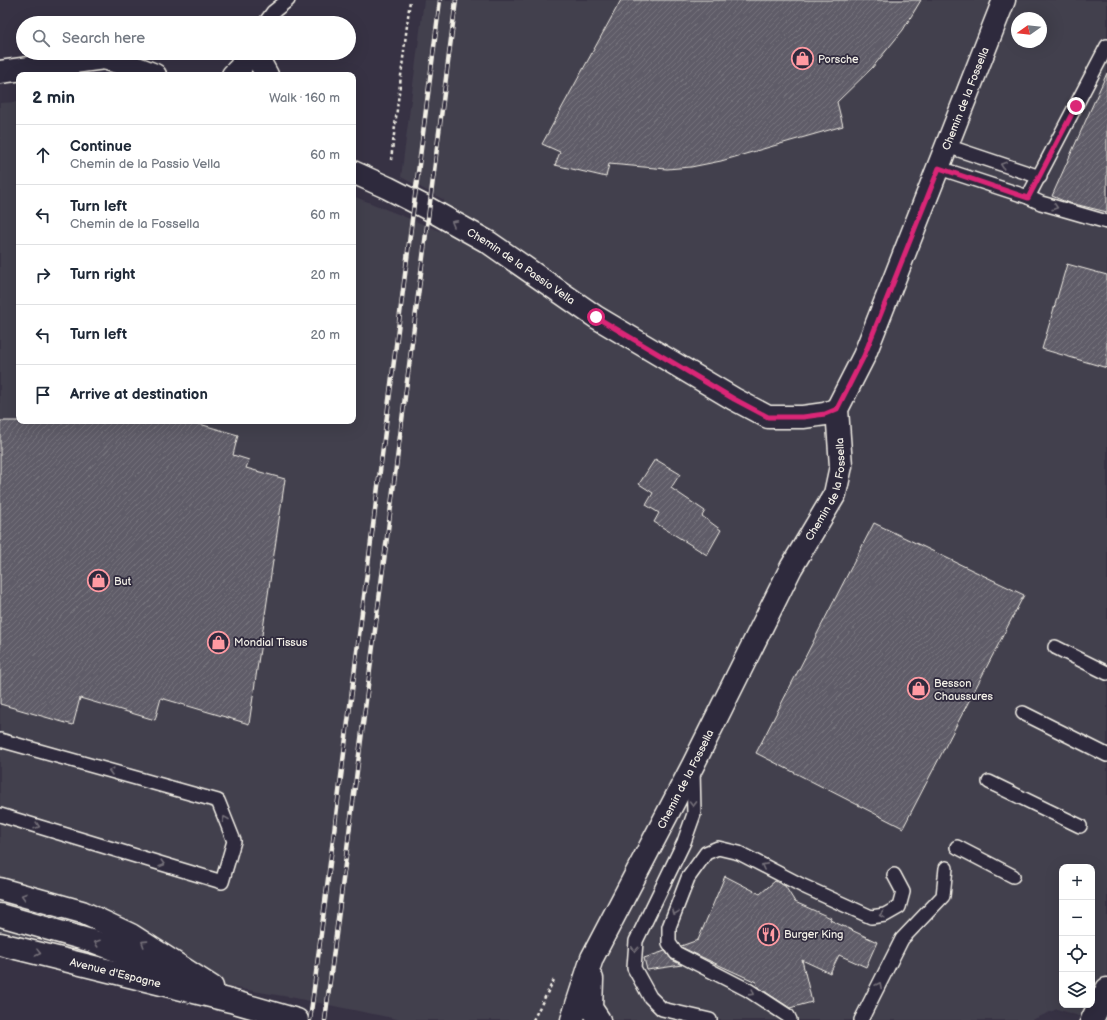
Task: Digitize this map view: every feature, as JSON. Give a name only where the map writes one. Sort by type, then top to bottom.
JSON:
[{"type":"street","name":"Chemin de la Fossella","points":[[572,1020],[592,958],[693,765],[791,568],[835,494],[841,466],[837,409],[864,356],[1004,0]]},
{"type":"street","points":[[0,72],[78,60]]},
{"type":"street","points":[[121,60],[148,72]]},
{"type":"street","points":[[236,72],[241,67],[244,60]]},
{"type":"street","points":[[259,60],[265,72]]},
{"type":"street","name":"Chemin de la Passio Vella","points":[[356,173],[429,209],[488,242],[596,317],[734,399],[768,417],[803,417],[825,414],[837,409]]},
{"type":"street","name":"Avenue d'Espagne","points":[[0,889],[82,912],[131,935],[212,987],[231,1001]]},
{"type":"street","name":"Avenue d'Espagne","points":[[0,915],[95,942],[212,987]]},
{"type":"street","name":"Avenue d'Espagne","points":[[0,944],[231,1001],[297,1020]]},
{"type":"street","name":"Chemin de la Fossella","points":[[592,958],[591,1008],[599,1020]]},
{"type":"street","points":[[1092,1020],[1107,989]]},
{"type":"lane","points":[[270,12],[288,0]]},
{"type":"lane","points":[[1028,198],[1107,46]]},
{"type":"lane","points":[[947,146],[1040,177]]},
{"type":"lane","points":[[939,168],[1041,203],[1107,222]]},
{"type":"lane","points":[[1055,647],[1107,673]]},
{"type":"lane","points":[[1023,713],[1107,755]]},
{"type":"lane","points":[[0,740],[218,801],[234,841],[222,882],[0,815]]},
{"type":"lane","points":[[693,765],[694,814],[684,842],[636,940],[634,968],[650,997],[662,1009],[710,1020]]},
{"type":"lane","points":[[989,782],[1080,826]]},
{"type":"lane","points":[[957,847],[1013,876]]},
{"type":"lane","points":[[790,1020],[788,1016],[748,990],[676,953],[669,943],[669,927],[688,878],[706,853],[718,848],[739,853],[803,886],[871,917],[885,915],[899,907],[903,892],[894,875]]},
{"type":"lane","points":[[861,1020],[902,939],[943,896],[946,868]]},
{"type":"path","points":[[394,135],[410,0]]},
{"type":"shaded area","points":[[424,0],[1107,0],[1107,1020],[1091,1020],[1057,1009],[1032,1020],[402,1020],[295,998],[0,949],[0,103],[16,102],[16,424],[356,424],[356,197],[440,231],[444,200],[401,177]]},
{"type":"building","points":[[621,0],[921,0],[903,30],[872,68],[837,102],[843,126],[721,161],[691,167],[667,169],[609,164],[606,177],[555,165],[560,152],[542,144]]},
{"type":"building","points":[[1107,73],[1107,212],[1066,202],[1052,196]]},
{"type":"building","points":[[1067,264],[1107,275],[1107,368],[1042,349]]},
{"type":"building","name":"But","points":[[0,421],[16,421],[16,424],[200,424],[238,435],[233,455],[249,460],[246,468],[285,479],[249,724],[161,698],[155,720],[80,698],[73,725],[0,704]]},
{"type":"building","points":[[655,459],[680,474],[671,488],[705,511],[702,516],[721,530],[707,555],[654,522],[659,513],[646,505],[653,493],[639,484]]},
{"type":"building","points":[[874,523],[1024,595],[903,828],[756,753]]},
{"type":"building","name":"Burger King","points":[[725,876],[760,894],[775,881],[785,886],[795,902],[831,918],[830,920],[877,942],[866,967],[839,955],[830,973],[802,960],[812,1002],[790,1008],[758,987],[756,982],[681,947],[698,940]]},
{"type":"building","points":[[665,951],[672,960],[682,965],[647,970],[644,958]]},
{"type":"railway","points":[[310,1020],[440,0]]},
{"type":"railway","points":[[325,1020],[456,0]]},
{"type":"place","name":"Porsche","points":[[803,59]]},
{"type":"place","name":"But","points":[[98,581]]},
{"type":"place","name":"Mondial Tissus","points":[[219,642]]},
{"type":"place","name":"Besson Chaussures","points":[[918,689]]},
{"type":"place","name":"Burger King","points":[[769,934]]},
{"type":"route","points":[[596,317],[734,399],[768,417],[803,417],[825,414],[837,409],[864,356],[939,168],[1028,198],[1076,106]]}]
